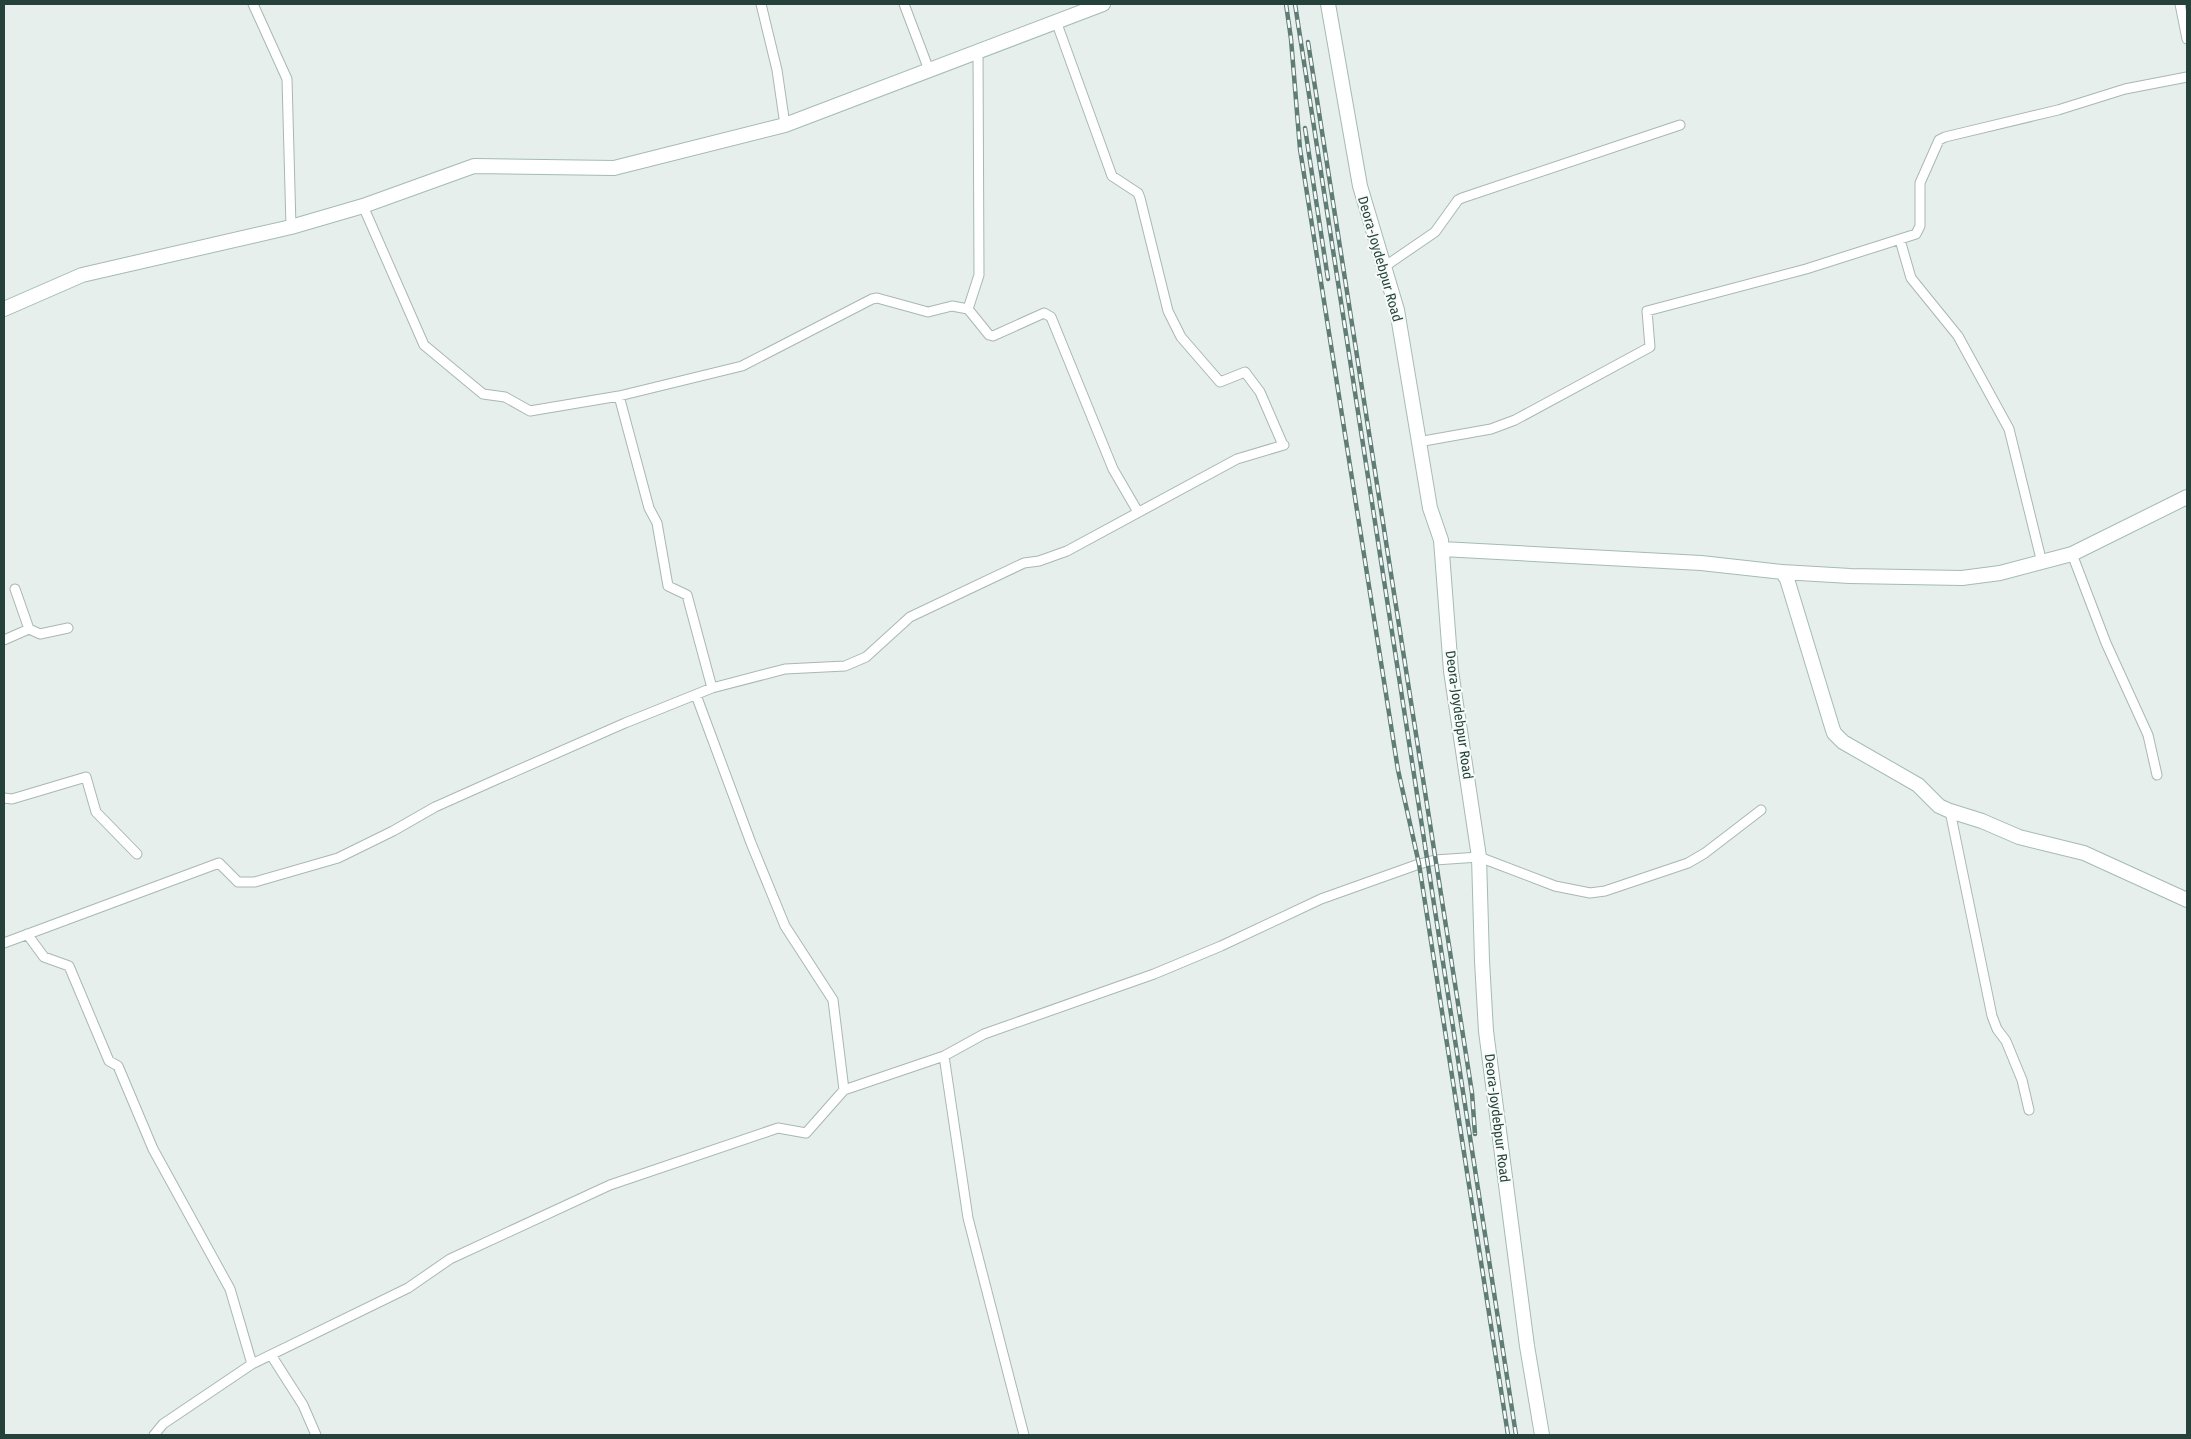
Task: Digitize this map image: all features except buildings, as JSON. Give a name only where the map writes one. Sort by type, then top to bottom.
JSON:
[{"type":"street","points":[[253,4],[287,79],[291,227]]},
{"type":"street","points":[[761,4],[777,70],[785,125]]},
{"type":"street","points":[[904,4],[930,70]]},
{"type":"street","points":[[4,309],[82,275],[291,227],[363,206],[474,166],[614,168],[785,125],[1103,4]]},
{"type":"street","name":"Deora-Joydebpur Road","points":[[1328,4],[1360,186],[1396,310],[1430,508],[1442,549],[1451,671],[1479,857],[1486,1031],[1527,1346],[1542,1435]]},
{"type":"street","points":[[2180,4],[2187,39]]},
{"type":"street","points":[[4,943],[219,863],[238,882],[255,882],[338,858],[435,808],[500,778],[625,723],[712,688],[785,669],[845,666],[866,658],[910,617],[1024,563],[1039,561],[1067,551],[1237,459],[1284,445],[1260,392],[1245,372],[1220,382],[1199,360],[1178,332],[1168,311],[1140,198],[1138,193],[1112,176],[1056,21]]},
{"type":"street","points":[[968,309],[979,275],[978,52]]},
{"type":"street","points":[[1418,442],[1491,429],[1515,420],[1650,347],[1647,311],[1806,269],[1900,240],[1919,231],[1920,183],[1942,138],[2058,110],[2125,89],[2187,77]]},
{"type":"street","points":[[1384,266],[1435,232],[1458,200],[1462,198],[1680,125]]},
{"type":"street","points":[[363,206],[422,343],[483,394],[505,397],[530,411],[619,396],[742,366],[872,299],[928,312],[952,306],[968,309],[989,335],[993,336],[1044,313],[1051,317],[1113,468],[1138,512]]},
{"type":"street","points":[[1900,240],[1911,278],[1958,336],[2010,429],[2042,563]]},
{"type":"street","points":[[619,396],[649,508],[657,523],[668,586],[688,596],[712,688]]},
{"type":"street","points":[[1442,549],[1701,563],[1782,572],[1860,577],[1962,578],[2000,573],[2072,554],[2187,497]]},
{"type":"street","points":[[2072,554],[2106,643],[2148,735],[2157,775]]},
{"type":"street","points":[[1782,572],[1787,579],[1834,733],[1856,751],[1918,785],[1939,806],[1950,811],[1982,821],[2019,837],[2091,856],[2187,900]]},
{"type":"street","points":[[16,589],[29,629],[40,634],[68,628]]},
{"type":"street","points":[[4,640],[29,629]]},
{"type":"street","points":[[696,695],[751,843],[785,926],[833,1000],[844,1090]]},
{"type":"street","points":[[4,798],[12,799],[86,777],[96,812],[137,854]]},
{"type":"street","points":[[154,1435],[163,1424],[252,1364],[408,1288],[450,1259],[610,1185],[778,1128],[806,1133],[844,1090],[944,1056],[984,1034],[1154,974],[1321,899],[1434,860],[1479,857],[1555,886],[1590,893],[1606,891],[1688,863],[1761,810]]},
{"type":"street","points":[[1950,811],[1992,1016],[1997,1029],[2006,1040],[2022,1080],[2029,1110]]},
{"type":"street","points":[[28,934],[44,957],[69,966],[109,1061],[118,1066],[153,1149],[230,1289],[252,1364]]},
{"type":"street","points":[[944,1056],[968,1218],[1024,1435]]},
{"type":"street","points":[[272,1355],[303,1405],[316,1435]]},
{"type":"railway","points":[[1286,4],[1291,39],[1300,149],[1398,770],[1419,864],[1508,1435]]},
{"type":"railway","points":[[1295,4],[1516,1435]]},
{"type":"railway","points":[[1308,42],[1472,1093],[1475,1134]]},
{"type":"railway","points":[[1305,128],[1328,279]]}]
